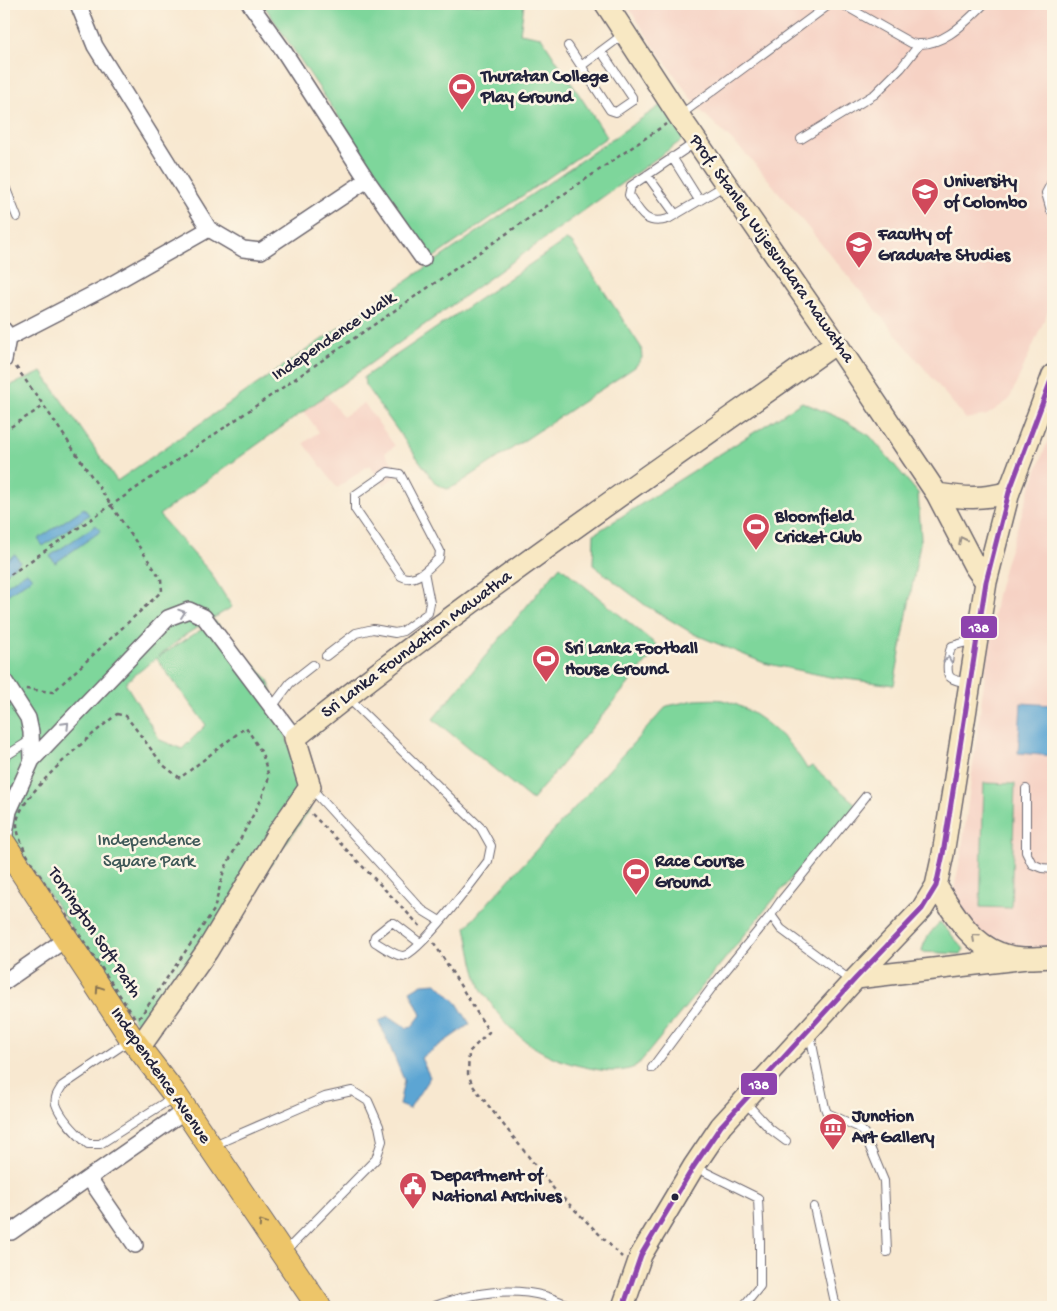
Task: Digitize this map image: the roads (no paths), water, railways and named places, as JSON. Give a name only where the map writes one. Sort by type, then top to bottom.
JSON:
[{"type":"main road","name":"Prof. Stanley Wijesundara Mawatha","points":[[606,4],[678,116],[836,343],[937,494],[974,565],[986,582]]},
{"type":"main road","name":"Sri Lanka Foundation Mawatha","points":[[295,738],[347,696],[526,562],[836,343]]},
{"type":"main road","points":[[622,1307],[641,1255],[694,1166],[721,1126],[854,980],[922,910],[936,886],[945,845],[986,582],[1009,492],[1053,375]]},
{"type":"main road","points":[[937,494],[968,498],[991,498],[1009,492]]},
{"type":"main road","points":[[135,1043],[207,952],[278,833],[305,795],[295,738]]},
{"type":"main road","name":"Independence Avenue","points":[[4,844],[135,1043],[181,1103],[319,1307]]},
{"type":"main road","points":[[936,886],[965,928],[983,944],[1000,954],[1027,958]]},
{"type":"main road","points":[[854,980],[1027,958],[1053,957]]},
{"type":"street","points":[[78,4],[95,46],[209,229],[243,249],[261,251],[368,180]]},
{"type":"street","points":[[250,4],[284,50],[368,180],[424,259]]},
{"type":"street","points":[[5,357],[6,334],[105,288],[209,229]]},
{"type":"street","points":[[4,840],[9,811],[32,760],[168,618],[189,610],[204,617],[295,738]]},
{"type":"street","points":[[9,677],[28,718],[32,760]]},
{"type":"street","points":[[4,982],[66,939]]},
{"type":"street","points":[[11,1232],[89,1178],[181,1103]]},
{"type":"street","points":[[89,1178],[135,1245]]},
{"type":"lane","points":[[678,116],[830,4]]},
{"type":"lane","points":[[842,4],[911,43],[919,44],[939,40],[964,24],[984,4]]},
{"type":"lane","points":[[1050,4],[1053,8]]},
{"type":"lane","points":[[581,66],[625,33]]},
{"type":"lane","points":[[802,138],[874,94],[901,68],[919,44]]},
{"type":"lane","points":[[568,46],[610,110],[616,112],[632,102],[632,97],[601,51]]},
{"type":"lane","points":[[696,142],[631,186],[629,195],[643,217],[654,221],[661,221],[726,185]]},
{"type":"lane","points":[[672,157],[699,200]]},
{"type":"lane","points":[[647,175],[676,214]]},
{"type":"lane","points":[[1050,211],[1046,193],[1053,180]]},
{"type":"lane","points":[[4,184],[17,217]]},
{"type":"lane","points":[[388,472],[400,474],[440,550],[439,558],[424,572],[412,579],[401,576],[355,509],[354,495],[388,472]]},
{"type":"lane","points":[[326,656],[356,633],[372,629],[396,633],[403,631],[428,613],[430,603],[424,572]]},
{"type":"lane","points":[[272,707],[290,683],[313,665]]},
{"type":"lane","points":[[347,696],[481,828],[491,846],[488,861],[429,935],[407,955],[400,956],[375,942],[374,939],[391,923],[394,923],[420,943]]},
{"type":"lane","points":[[4,757],[31,740]]},
{"type":"lane","points":[[1026,789],[1026,852],[1032,864],[1042,868],[1053,869]]},
{"type":"lane","points":[[305,795],[422,910],[440,921]]},
{"type":"lane","points":[[652,1068],[713,986],[866,796]]},
{"type":"lane","points":[[771,915],[781,928],[854,980]]},
{"type":"lane","points":[[809,1029],[825,1108],[828,1112],[858,1127],[864,1133],[884,1181],[887,1252]]},
{"type":"lane","points":[[135,1043],[62,1086],[57,1093],[56,1103],[71,1128],[88,1144],[100,1144],[181,1103]]},
{"type":"lane","points":[[211,1147],[325,1097],[352,1091],[368,1102],[379,1126],[382,1141],[376,1160],[283,1254]]},
{"type":"lane","points":[[744,1101],[770,1129],[786,1141]]},
{"type":"lane","points":[[694,1166],[758,1198],[760,1286],[743,1307]]},
{"type":"lane","points":[[814,1207],[836,1307]]},
{"type":"lane","points":[[432,1307],[453,1300],[505,1291],[545,1296],[574,1307]]},
{"type":"water","points":[[84,508],[89,515],[43,546],[38,539]]},
{"type":"water","points":[[96,525],[101,531],[55,563],[50,556]]},
{"type":"water","points":[[15,554],[20,562],[4,574],[4,562]]},
{"type":"water","points":[[27,572],[32,578],[4,597],[4,587]]},
{"type":"water","points":[[1021,703],[1053,705],[1053,756],[1018,753]]},
{"type":"water","points":[[437,983],[457,1003],[470,1024],[421,1058],[430,1077],[409,1109],[399,1105],[404,1080],[379,1021],[389,1016],[407,1028],[412,1027],[421,1015],[410,991],[422,984]]},
{"type":"place","name":"Thuratan College Play Ground","points":[[462,111]]},
{"type":"place","name":"University of Colombo","points":[[925,216]]},
{"type":"place","name":"Faculty of Graduate Studies","points":[[859,269]]},
{"type":"place","name":"Bloomfield Cricket Club","points":[[756,551]]},
{"type":"place","name":"Sri Lanka Football House Ground","points":[[546,683]]},
{"type":"place","name":"Race Course Ground","points":[[636,896]]},
{"type":"place","name":"Junction Art Gallery","points":[[833,1151]]},
{"type":"place","name":"Department of National Archives","points":[[413,1210]]},
{"type":"park label","name":"Independence Square Park","points":[[149,851]]}]
